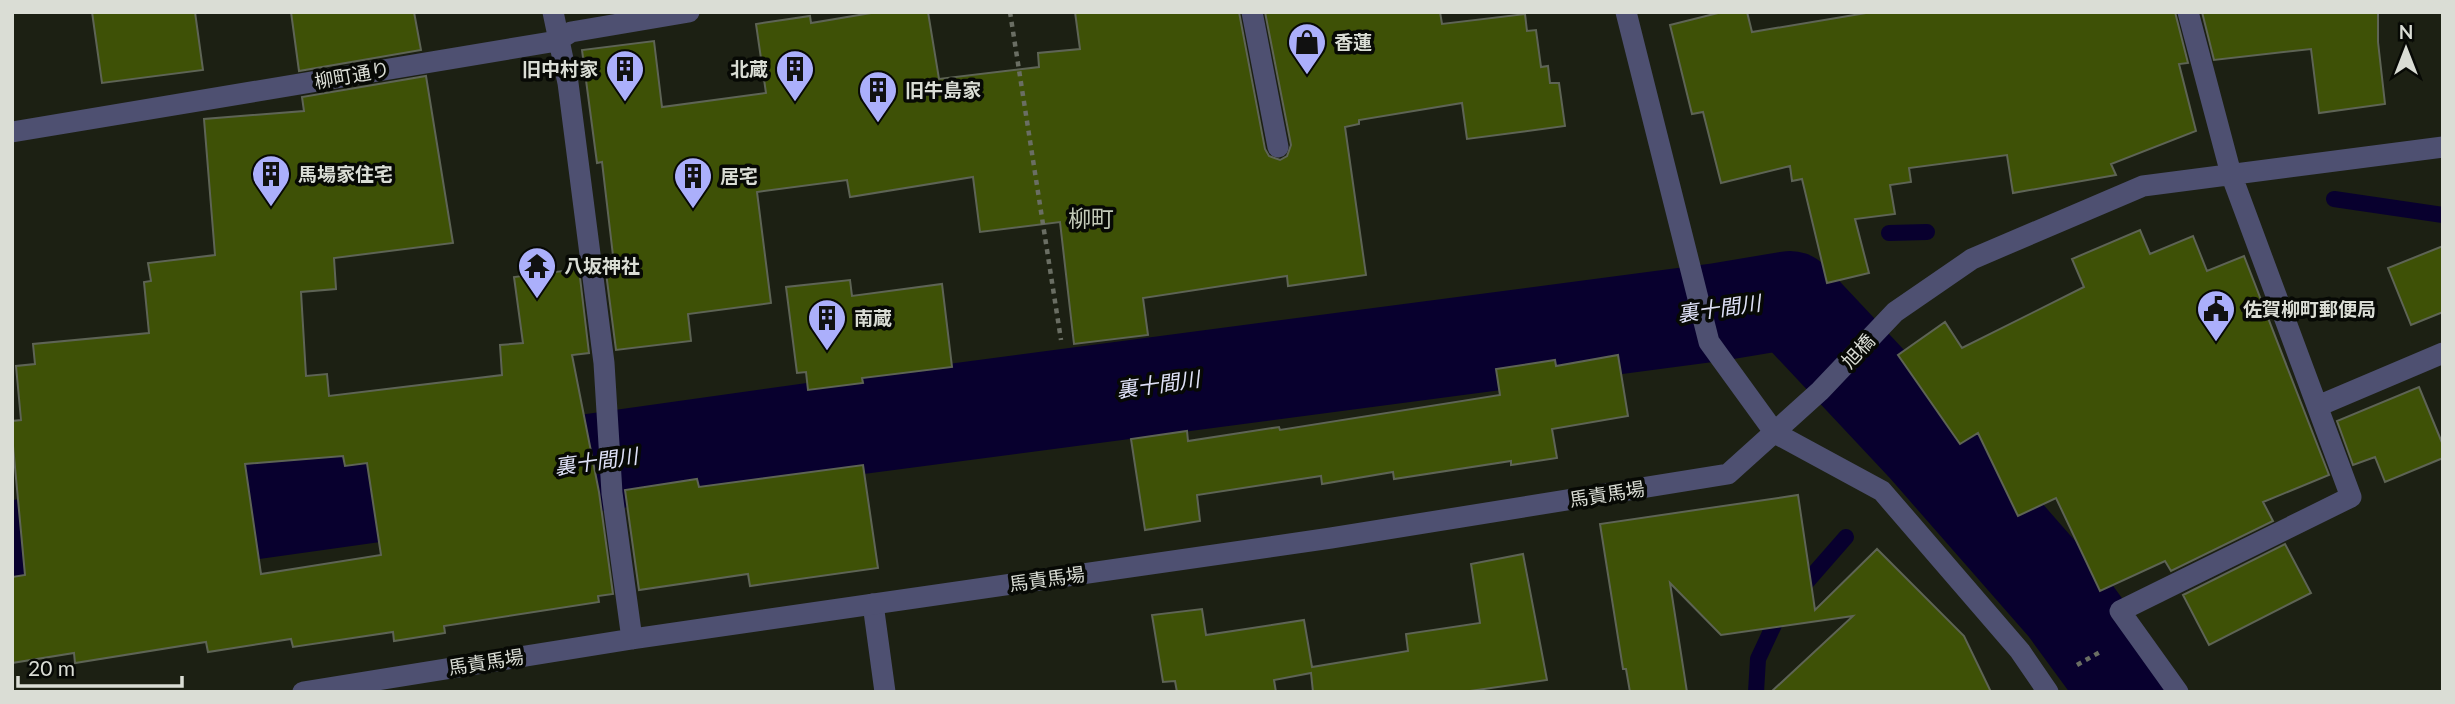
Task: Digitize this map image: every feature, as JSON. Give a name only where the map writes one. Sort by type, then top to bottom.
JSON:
[{"type":"street","points":[[553,12],[568,83],[604,363],[612,493],[632,639]]},
{"type":"street","name":"柳町通り","points":[[12,132],[557,41],[571,32],[690,12]]},
{"type":"street","points":[[1252,12],[1278,147]]},
{"type":"street","points":[[1626,12],[1709,342],[1775,433],[1882,491],[2020,650],[2048,692]]},
{"type":"street","points":[[2178,692],[2120,611],[2351,497],[2231,174],[2188,12]]},
{"type":"street","name":"旭橋","points":[[1775,433],[1821,391],[1895,312],[1972,259],[2143,186],[2443,147]]},
{"type":"street","points":[[2318,406],[2443,353]]},
{"type":"street","name":"馬責馬場","points":[[303,692],[632,639],[1331,538],[1728,474],[1775,433]]},
{"type":"street","points":[[873,604],[885,692]]},
{"type":"path","points":[[1010,12],[1061,340]]},
{"type":"path","points":[[2066,672],[2108,647]]},
{"type":"building","points":[[92,12],[195,12],[203,70],[102,83]]},
{"type":"building","points":[[291,12],[414,12],[421,50],[299,71]]},
{"type":"building","points":[[877,12],[928,12],[939,79],[1039,67],[1038,53],[1080,49],[1075,12],[1239,12],[1265,149],[1269,156],[1280,160],[1287,156],[1291,145],[1265,12],[1440,12],[1442,24],[1525,14],[1527,31],[1536,30],[1541,67],[1548,66],[1550,83],[1559,83],[1565,126],[1467,139],[1462,103],[1359,120],[1359,124],[1345,127],[1366,275],[1288,286],[1287,276],[1143,298],[1148,335],[1074,344],[1060,222],[980,232],[973,177],[850,197],[847,180],[757,192],[771,303],[688,314],[691,341],[616,350],[605,265],[614,264],[602,162],[597,163],[582,50],[654,41],[662,107],[766,93],[756,24],[810,16],[811,23]]},
{"type":"building","points":[[1722,12],[1747,12],[1752,32],[1872,12],[2175,12],[2188,63],[2179,64],[2196,131],[2111,164],[2116,175],[2013,193],[2007,155],[1909,168],[1911,182],[1890,185],[1895,214],[1855,219],[1869,273],[1827,283],[1802,179],[1792,181],[1790,166],[1721,183],[1703,112],[1692,114],[1670,25]]},
{"type":"building","points":[[2202,12],[2378,12],[2378,42],[2385,104],[2319,113],[2311,49],[2214,60]]},
{"type":"building","points":[[426,76],[453,243],[334,258],[336,289],[301,292],[306,376],[327,374],[329,396],[502,375],[500,345],[523,343],[514,277],[579,269],[589,353],[572,355],[599,492],[613,594],[598,596],[599,602],[444,626],[445,633],[394,641],[393,632],[293,647],[291,639],[208,652],[206,642],[75,663],[74,653],[12,663],[12,577],[25,575],[12,435],[12,421],[21,420],[16,366],[35,364],[33,344],[149,333],[144,282],[151,281],[148,263],[215,255],[204,119],[304,111],[302,97]],"holes":[[[343,456],[345,466],[367,463],[381,555],[261,574],[245,464]]]},
{"type":"building","points":[[2140,230],[2150,254],[2193,236],[2207,271],[2244,256],[2329,475],[2263,502],[2273,521],[2171,571],[2165,561],[2100,591],[2056,498],[2018,516],[1978,433],[1960,444],[1898,355],[1945,322],[1962,348],[2084,287],[2072,259]]},
{"type":"building","points":[[2443,246],[2443,312],[2411,325],[2388,268]]},
{"type":"building","points":[[850,280],[852,296],[942,284],[952,367],[862,378],[863,383],[808,390],[806,372],[797,373],[786,287]]},
{"type":"building","points":[[1618,355],[1628,416],[1552,429],[1557,458],[1511,465],[1511,461],[1394,479],[1393,472],[1322,484],[1321,476],[1197,495],[1200,521],[1145,530],[1131,439],[1187,431],[1188,441],[1279,427],[1280,430],[1500,395],[1496,369],[1555,360],[1556,366]]},
{"type":"building","points":[[2419,387],[2443,445],[2443,458],[2385,482],[2375,457],[2353,465],[2337,421]]},
{"type":"building","points":[[863,465],[878,568],[750,586],[748,574],[639,590],[625,490],[697,479],[699,487]]},
{"type":"building","points":[[1798,495],[1815,610],[1877,549],[1964,636],[1991,692],[1771,692],[1853,616],[1721,635],[1670,583],[1687,692],[1630,692],[1626,669],[1623,669],[1600,524]]},
{"type":"building","points":[[2285,544],[2311,593],[2209,645],[2183,595]]},
{"type":"building","points":[[1523,554],[1547,680],[1463,692],[1313,692],[1311,673],[1274,680],[1276,692],[1177,692],[1175,681],[1163,682],[1152,615],[1202,609],[1206,635],[1304,620],[1312,667],[1408,651],[1406,634],[1480,623],[1471,564]]},
{"type":"waterway","points":[[2334,199],[2443,215]]},
{"type":"waterway","points":[[1889,233],[1927,232]]},
{"type":"waterway","points":[[1790,300],[1806,271]]},
{"type":"waterway","name":"裏十間川","points":[[12,550],[157,524],[853,426],[1718,312],[1790,300],[1926,445],[2067,606],[2130,692]]},
{"type":"waterway","points":[[1797,593],[1846,537]]},
{"type":"waterway","points":[[1756,692],[1758,659],[1780,612]]},
{"type":"place","name":"香蓮","points":[[1307,76]]},
{"type":"place","name":"旧中村家","points":[[625,103]]},
{"type":"place","name":"北蔵","points":[[795,103]]},
{"type":"place","name":"旧牛島家","points":[[878,124]]},
{"type":"place","name":"馬場家住宅","points":[[271,208]]},
{"type":"place","name":"居宅","points":[[693,210]]},
{"type":"place","name":"八坂神社","points":[[537,300]]},
{"type":"place","name":"佐賀柳町郵便局","points":[[2216,343]]},
{"type":"place","name":"南蔵","points":[[827,352]]},
{"type":"district","name":"柳町","points":[[1091,219]]}]
